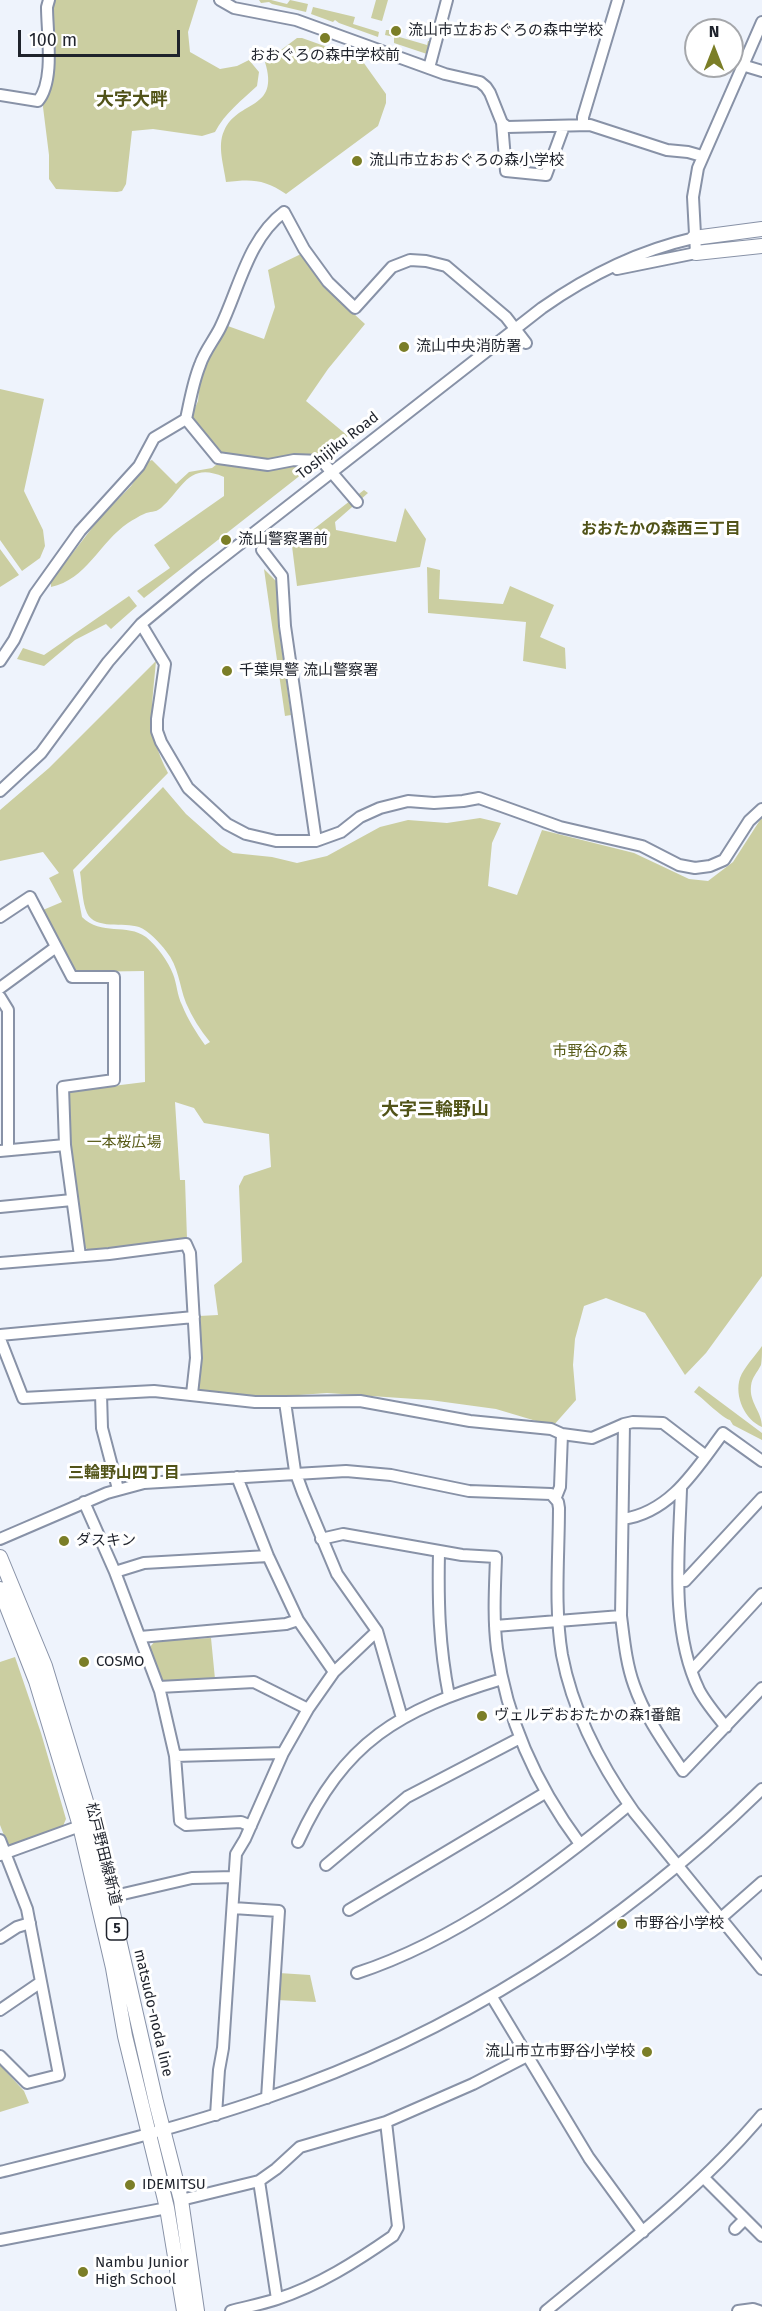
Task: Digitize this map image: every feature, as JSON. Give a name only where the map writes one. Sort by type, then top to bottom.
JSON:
[{"type":"main road","name":"Toshijiku Road","points":[[694,238],[762,229]]},
{"type":"main road","points":[[696,253],[762,246]]},
{"type":"main road","name":"matsudo-noda line","points":[[0,1557],[27,1620],[57,1705],[92,1821],[110,1897],[157,2132],[181,2200],[197,2311]]},
{"type":"main road","name":"松戸野田線新道","points":[[0,1589],[36,1681],[80,1826],[113,1968],[125,2036],[157,2132],[184,2311]]},
{"type":"street","points":[[0,95],[38,102],[46,88],[49,0]]},
{"type":"street","points":[[220,0],[234,8],[296,20],[429,68],[480,82],[486,87],[502,123],[506,171],[546,176],[564,126]]},
{"type":"street","points":[[429,68],[447,0]]},
{"type":"street","points":[[583,125],[583,117],[618,0]]},
{"type":"street","points":[[744,61],[762,22]]},
{"type":"street","points":[[744,66],[762,71]]},
{"type":"street","points":[[591,276],[646,262],[696,253],[694,186],[702,156],[736,78]]},
{"type":"street","points":[[502,123],[507,127],[590,125],[667,150],[702,156]]},
{"type":"street","points":[[0,661],[14,640],[35,594],[80,531],[139,466],[154,438],[186,419],[200,364],[220,328],[240,277],[264,233],[284,212],[304,249],[328,282],[355,308],[392,267],[410,260],[426,261],[446,266],[506,316],[526,343]]},
{"type":"street","name":"Toshijiku Road","points":[[0,791],[41,753],[108,662],[141,624],[200,574],[564,292],[591,276],[630,258],[694,238]]},
{"type":"street","points":[[186,419],[218,458],[268,465],[308,459],[322,461],[333,471],[357,502]]},
{"type":"street","points":[[262,550],[282,576],[285,626],[316,841]]},
{"type":"street","points":[[141,624],[165,664],[157,731],[177,772],[188,788],[227,824],[246,834],[276,842],[316,841],[341,832],[360,817],[380,808],[408,801],[434,803],[479,798],[560,827],[642,846],[679,865],[695,868],[710,866],[724,860],[749,821],[762,809]]},
{"type":"street","points":[[0,917],[30,897],[72,977],[114,977],[114,1080],[63,1087],[65,1145],[80,1256]]},
{"type":"street","points":[[0,988],[56,947]]},
{"type":"street","points":[[0,997],[8,1010],[4,1150],[65,1145]]},
{"type":"street","points":[[0,1207],[72,1200]]},
{"type":"street","points":[[0,1263],[186,1244],[189,1254],[196,1358],[192,1395]]},
{"type":"street","points":[[194,1317],[0,1337],[23,1398],[154,1391],[255,1401],[360,1401],[470,1421],[551,1430],[562,1434],[592,1438],[633,1422],[663,1423],[706,1456]]},
{"type":"street","points":[[101,1394],[102,1428],[118,1489]]},
{"type":"street","points":[[285,1402],[296,1474],[337,1574],[377,1631],[402,1718]]},
{"type":"street","points":[[624,1424],[621,1616],[633,1684],[643,1707],[684,1770],[762,1688]]},
{"type":"street","points":[[623,1519],[660,1505],[681,1489],[723,1433],[762,1461]]},
{"type":"street","points":[[555,1497],[560,1487],[562,1434]]},
{"type":"street","points":[[0,1539],[84,1502],[118,1489],[144,1483],[366,1472],[391,1475],[449,1489],[486,1493],[551,1494],[555,1497],[559,1508],[559,1620],[562,1654],[576,1708],[599,1760],[629,1805],[677,1867],[762,1967]]},
{"type":"street","points":[[237,1477],[268,1556],[298,1620],[334,1672]]},
{"type":"street","points":[[681,1489],[681,1629],[687,1656],[707,1704],[726,1727]]},
{"type":"street","points":[[680,1581],[685,1581],[762,1498]]},
{"type":"street","points":[[84,1502],[115,1572],[159,1687],[175,1756],[180,1821],[186,1825],[240,1822],[251,1826]]},
{"type":"street","points":[[321,1539],[343,1534],[439,1552],[496,1557],[495,1626],[502,1679],[520,1738],[545,1793],[580,1844]]},
{"type":"street","points":[[439,1552],[438,1619],[449,1696]]},
{"type":"street","points":[[115,1572],[144,1563],[268,1556]]},
{"type":"street","points":[[692,1670],[762,1594]]},
{"type":"street","points":[[495,1626],[621,1616]]},
{"type":"street","points":[[140,1637],[286,1624],[298,1620]]},
{"type":"street","points":[[216,2115],[236,1854],[283,1753],[308,1709],[334,1672],[377,1631]]},
{"type":"street","points":[[298,1842],[311,1813],[333,1779],[372,1739],[402,1718],[449,1696],[502,1679]]},
{"type":"street","points":[[159,1687],[254,1682],[308,1709]]},
{"type":"street","points":[[326,1865],[407,1797],[520,1738]]},
{"type":"street","points":[[175,1756],[283,1753]]},
{"type":"street","points":[[0,2172],[157,2132],[267,2098],[377,2054],[492,1997],[571,1947],[677,1867],[762,1789]]},
{"type":"street","points":[[349,1910],[545,1793]]},
{"type":"street","points":[[357,1973],[382,1965],[417,1949],[477,1915],[522,1886],[629,1805]]},
{"type":"street","points":[[3,1854],[80,1826]]},
{"type":"street","points":[[0,1840],[3,1854],[30,1923],[59,2075],[27,2083],[0,2056]]},
{"type":"street","points":[[110,1897],[192,1878],[234,1878]]},
{"type":"street","points":[[721,1918],[762,1882]]},
{"type":"street","points":[[233,1908],[279,1911],[267,2098]]},
{"type":"street","points":[[0,1938],[17,1927],[30,1923]]},
{"type":"street","points":[[0,2010],[41,1982]]},
{"type":"street","points":[[492,1997],[589,2157],[643,2232]]},
{"type":"street","points":[[181,2200],[259,2181],[300,2147],[386,2122],[473,2084],[527,2056]]},
{"type":"street","points":[[546,2311],[643,2232],[704,2178],[762,2115]]},
{"type":"street","points":[[231,2311],[277,2299],[340,2269],[393,2236],[398,2227],[386,2122]]},
{"type":"street","points":[[704,2178],[762,2236]]},
{"type":"street","points":[[259,2181],[277,2299]]},
{"type":"street","points":[[0,2240],[167,2208]]},
{"type":"street","points":[[735,2229],[745,2219]]},
{"type":"street","points":[[738,2311],[753,2309],[759,2311]]},
{"type":"green space","points":[[52,0],[198,0],[188,32],[190,52],[220,69],[237,66],[249,60],[259,72],[257,86],[229,113],[215,132],[202,136],[153,129],[132,131],[126,184],[122,191],[56,189],[49,179],[49,155],[43,107]]},
{"type":"green space","points":[[259,0],[287,4],[290,0],[308,4],[306,12],[269,2],[261,3]]},
{"type":"green space","points":[[376,0],[388,0],[382,21],[371,18]]},
{"type":"green space","points":[[313,7],[355,17],[353,24],[379,32],[378,37],[335,20],[333,22],[311,14]]},
{"type":"green space","points":[[386,30],[389,30],[389,34],[427,45],[430,41],[427,54],[394,43],[394,37],[385,35]]},
{"type":"green space","points":[[297,38],[361,59],[386,94],[386,103],[378,126],[286,194],[271,185],[258,181],[226,182],[221,150],[224,131],[230,121],[262,97],[267,89],[268,78],[265,62]]},
{"type":"green space","points":[[301,254],[329,291],[365,324],[328,369],[306,401],[348,436],[320,458],[269,463],[225,458],[191,417],[198,401],[201,370],[225,325],[264,339],[275,307],[268,270]]},
{"type":"green space","points":[[0,389],[44,399],[24,491],[43,530],[45,546],[40,558],[22,571],[0,540]]},
{"type":"green space","points":[[152,460],[176,484],[189,472],[212,468],[221,461],[316,463],[144,598],[137,591],[170,568],[154,545],[224,496],[224,477],[202,472],[187,479],[161,508],[128,523],[74,577],[51,587],[51,581],[99,519],[131,486],[147,462]]},
{"type":"green space","points":[[364,490],[368,493],[335,522],[336,530],[396,542],[405,508],[426,539],[420,567],[297,586],[292,546]]},
{"type":"green space","points":[[0,549],[19,575],[0,587]]},
{"type":"green space","points":[[427,567],[440,570],[439,599],[503,604],[510,586],[554,605],[540,637],[565,648],[566,669],[523,661],[526,622],[428,613]]},
{"type":"green space","points":[[264,569],[276,581],[279,630],[291,715],[285,716]]},
{"type":"green space","points":[[129,596],[137,606],[111,629],[106,624],[75,640],[44,666],[17,659],[23,648],[44,655]]},
{"type":"green space","name":"市野谷の森","points":[[156,661],[152,706],[153,731],[168,773],[73,870],[82,917],[97,926],[139,933],[154,945],[171,969],[184,1010],[205,1045],[210,1042],[188,1008],[174,963],[164,948],[139,927],[96,922],[87,913],[83,898],[80,872],[163,787],[186,814],[233,853],[272,857],[297,863],[327,856],[380,827],[408,820],[447,823],[480,818],[501,823],[492,843],[488,886],[517,895],[542,830],[634,853],[689,879],[708,881],[733,862],[762,817],[762,1276],[706,1353],[685,1375],[645,1313],[606,1298],[584,1306],[575,1339],[573,1365],[576,1400],[553,1426],[496,1409],[430,1400],[327,1393],[271,1397],[200,1391],[196,1386],[201,1359],[199,1316],[218,1315],[214,1285],[242,1262],[239,1186],[244,1176],[271,1167],[269,1134],[204,1123],[194,1108],[175,1102],[180,1180],[185,1180],[187,1239],[88,1250],[84,1246],[68,1119],[68,1094],[72,1091],[145,1082],[144,971],[80,972],[72,969],[43,910],[62,902],[49,878],[59,873],[43,852],[0,861],[0,810],[49,768]]},
{"type":"green space","points":[[762,1346],[761,1365],[752,1380],[751,1392],[762,1427],[751,1419],[742,1407],[739,1385],[747,1365]]},
{"type":"green space","points":[[699,1386],[762,1433],[762,1440],[733,1425],[730,1420],[694,1392]]},
{"type":"green space","points":[[211,1638],[215,1679],[168,1683],[162,1679],[150,1647],[155,1641]]},
{"type":"green space","points":[[15,1657],[41,1733],[66,1819],[63,1826],[12,1845],[7,1843],[0,1825],[0,1662]]},
{"type":"green space","points":[[279,1973],[310,1975],[316,2002],[277,2000]]},
{"type":"green space","points":[[0,2065],[24,2091],[29,2103],[0,2112]]},
{"type":"place","name":"流山市立おおぐろの森中学校","points":[[396,31]]},
{"type":"place","name":"おおぐろの森中学校前","points":[[325,38]]},
{"type":"place","name":"流山市立おおぐろの森小学校","points":[[357,161]]},
{"type":"place","name":"流山中央消防署","points":[[404,347]]},
{"type":"place","name":"流山警察署前","points":[[226,540]]},
{"type":"place","name":"千葉県警 流山警察署","points":[[227,671]]},
{"type":"place","name":"ダスキン","points":[[64,1541]]},
{"type":"place","name":"COSMO","points":[[84,1662]]},
{"type":"place","name":"ヴェルデおおたかの森1番館","points":[[482,1716]]},
{"type":"place","name":"市野谷小学校","points":[[622,1924]]},
{"type":"place","name":"流山市立市野谷小学校","points":[[647,2052]]},
{"type":"place","name":"IDEMITSU","points":[[130,2185]]},
{"type":"place","name":"Nambu Junior High School","points":[[83,2272]]},
{"type":"district","name":"大字大畔","points":[[132,100]]},
{"type":"district","name":"おおたかの森西三丁目","points":[[661,530]]},
{"type":"district","name":"大字三輪野山","points":[[435,1110]]},
{"type":"district","name":"三輪野山四丁目","points":[[124,1474]]},
{"type":"park label","name":"一本桜広場","points":[[124,1143]]}]
